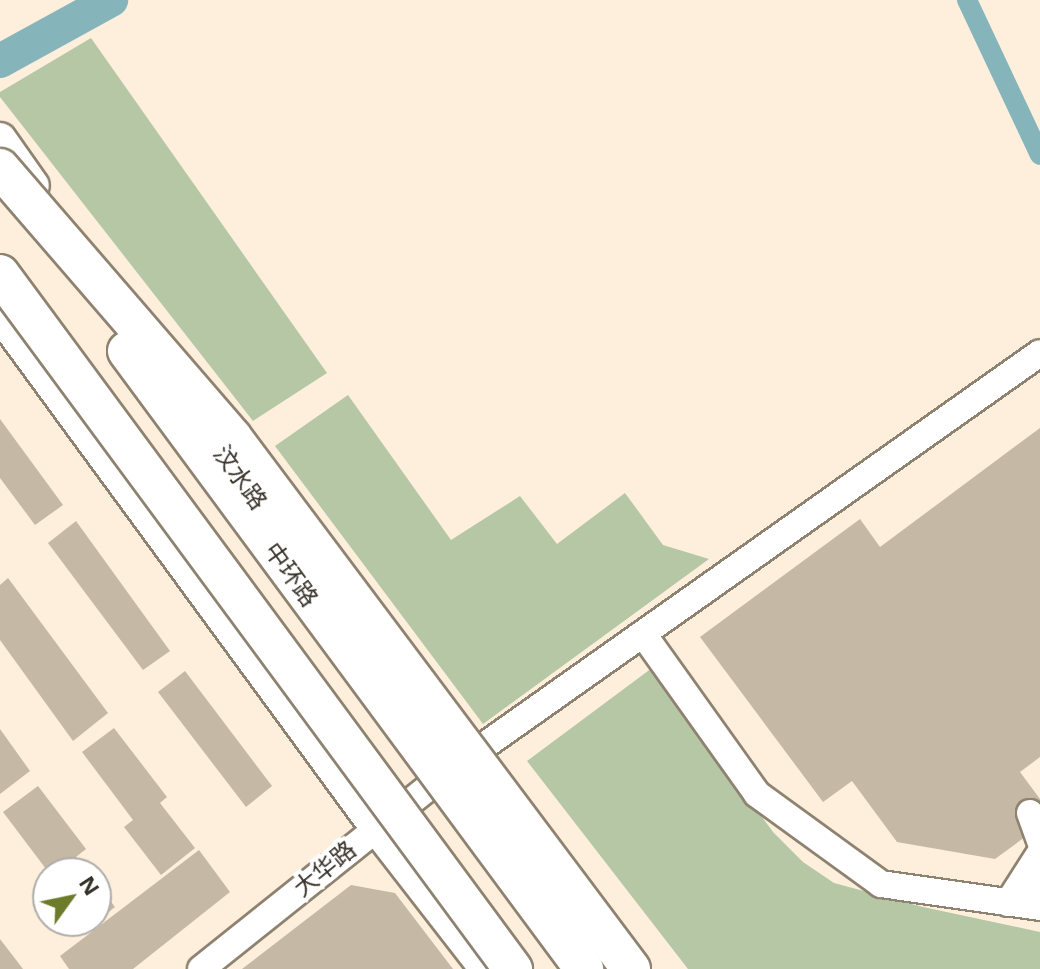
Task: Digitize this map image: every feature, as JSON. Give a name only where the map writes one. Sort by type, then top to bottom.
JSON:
[{"type":"highway","name":"中环路","points":[[0,157],[584,969]]},
{"type":"highway","points":[[0,157],[232,437],[631,969]]},
{"type":"highway","points":[[0,274],[513,969]]},
{"type":"main road","name":"汶水路","points":[[0,157],[597,969]]},
{"type":"main road","points":[[0,314],[376,827],[486,969]]},
{"type":"street","name":"大华路","points":[[201,969],[450,770],[1040,353]]},
{"type":"street","points":[[643,634],[757,794],[881,884],[1040,907]]},
{"type":"street","points":[[1030,813],[1040,841]]},
{"type":"street","points":[[1008,903],[1040,853]]},
{"type":"street","points":[[1008,903],[1040,881]]},
{"type":"green space","points":[[91,38],[327,373],[253,421],[0,97],[0,92]]},
{"type":"green space","points":[[348,395],[451,540],[520,496],[557,544],[625,493],[663,545],[709,559],[483,724],[275,446]]},
{"type":"green space","points":[[652,668],[773,832],[803,862],[834,883],[923,907],[1040,932],[1040,969],[688,969],[527,761]]},
{"type":"building","points":[[0,419],[63,505],[35,525],[0,478]]},
{"type":"building","points":[[1040,428],[1040,757],[1020,772],[1040,799],[1040,826],[995,859],[897,842],[852,781],[823,802],[700,637],[860,519],[880,547]]},
{"type":"building","points":[[76,521],[170,651],[143,670],[48,543]]},
{"type":"building","points":[[8,578],[108,713],[73,741],[0,640],[0,585]]},
{"type":"building","points":[[185,671],[272,786],[246,807],[158,692]]},
{"type":"building","points":[[114,728],[167,797],[160,803],[195,848],[161,875],[124,827],[133,820],[82,752]]},
{"type":"building","points":[[0,729],[30,771],[0,794]]},
{"type":"building","points":[[38,786],[86,849],[76,857],[37,857],[3,812]]},
{"type":"building","points":[[199,850],[230,892],[133,969],[69,969],[60,956],[85,937],[112,937],[112,916]]},
{"type":"building","points":[[351,885],[395,893],[453,969],[242,969]]},
{"type":"building","points":[[0,939],[23,969],[0,969]]},
{"type":"waterway","points":[[0,61],[111,0]]},
{"type":"waterway","points":[[967,0],[1040,155]]}]
